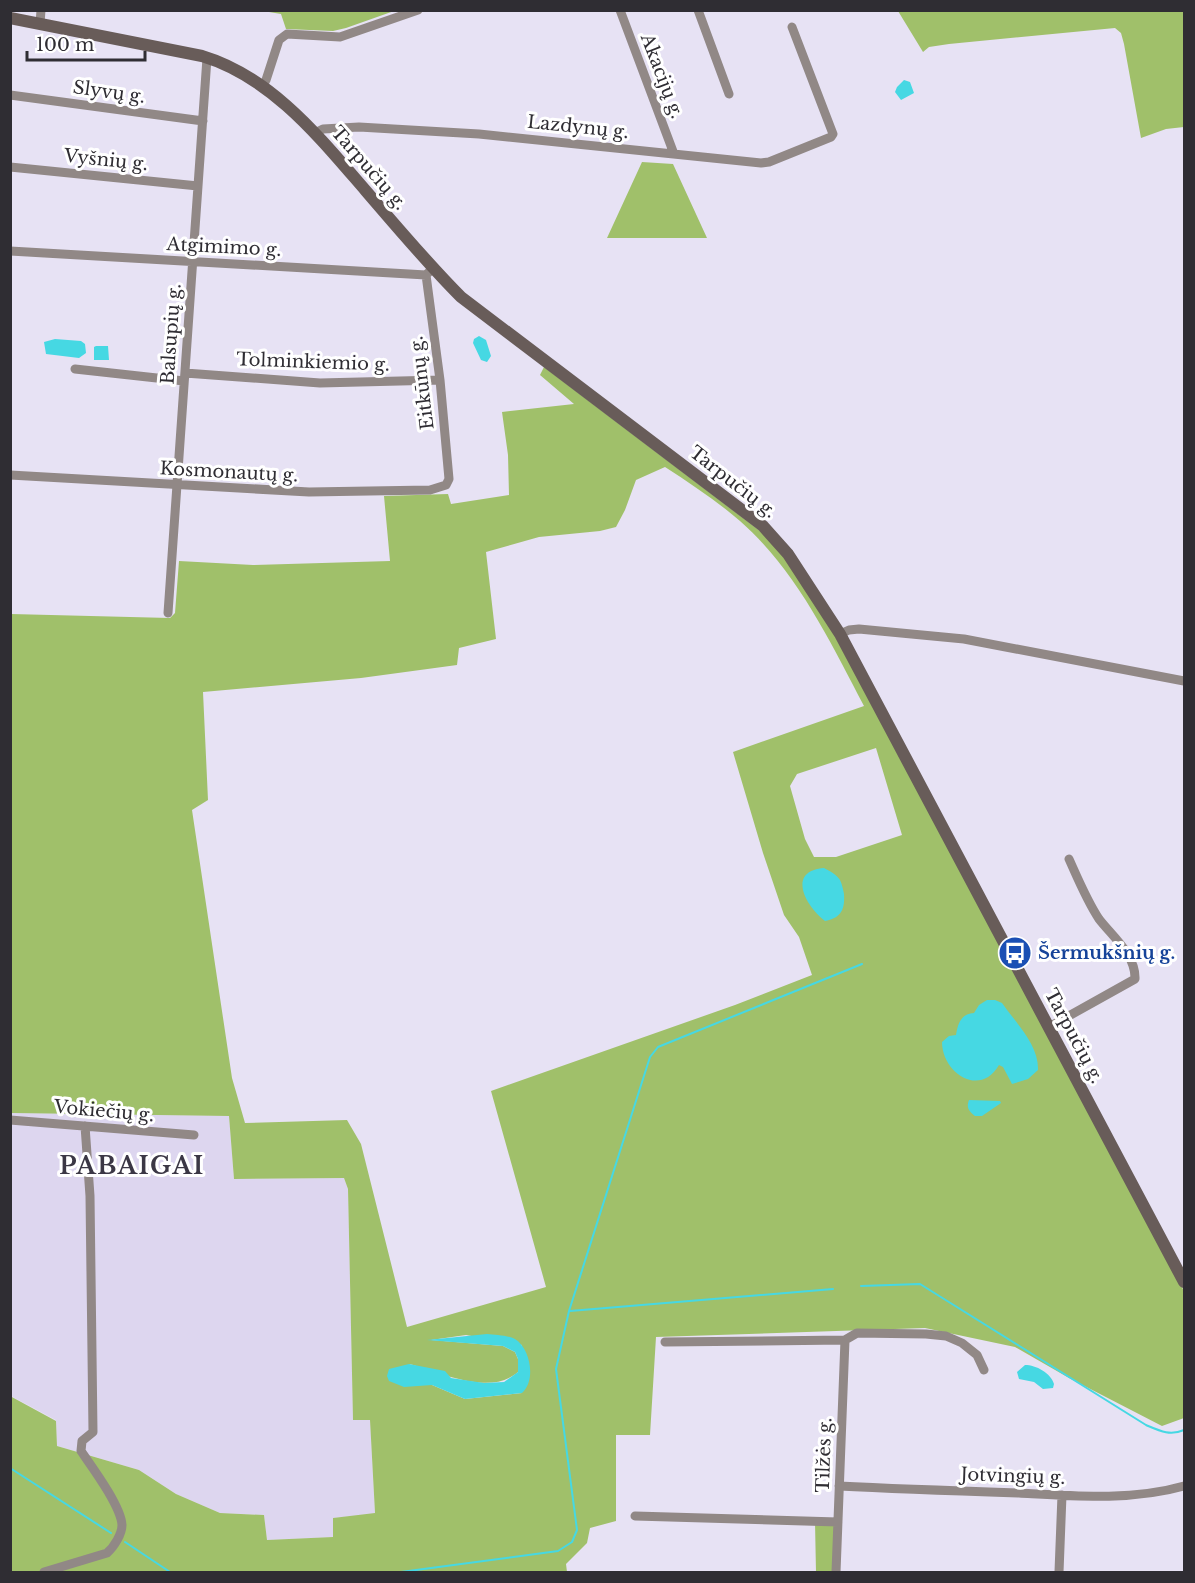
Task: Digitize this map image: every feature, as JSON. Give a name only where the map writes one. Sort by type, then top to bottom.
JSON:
[{"type":"main road","name":"Tarpučių g.","points":[[10,18],[207,58],[230,68],[262,87],[315,133],[429,272],[490,321],[763,526],[788,554],[840,634],[1185,1282]]},
{"type":"street","points":[[40,24],[41,10]]},
{"type":"street","points":[[262,87],[279,40],[287,34],[340,37],[418,10]]},
{"type":"street","name":"Akacijų g.","points":[[620,10],[674,154]]},
{"type":"street","points":[[698,10],[729,94]]},
{"type":"street","name":"Lazdynų g.","points":[[315,133],[323,129],[359,127],[479,134],[769,162],[831,138],[833,134],[792,27]]},
{"type":"street","name":"Balsupių g.","points":[[168,612],[207,58]]},
{"type":"street","name":"Slyvų g.","points":[[10,95],[202,121]]},
{"type":"street","name":"Vyšnių g.","points":[[10,168],[198,186]]},
{"type":"street","name":"Atgimimo g.","points":[[10,251],[193,262],[429,272]]},
{"type":"street","name":"Eitkūnų g.","points":[[429,272],[449,478],[446,486]]},
{"type":"street","name":"Tolminkiemio g.","points":[[75,369],[320,383],[440,380]]},
{"type":"street","name":"Kosmonautų g.","points":[[10,475],[309,492],[430,489],[446,486]]},
{"type":"street","points":[[840,634],[859,629],[964,639],[1185,681]]},
{"type":"street","points":[[1049,1027],[1135,979],[1136,970],[1112,932],[1099,919],[1069,859]]},
{"type":"street","name":"Vokiečių g.","points":[[10,1120],[194,1135]]},
{"type":"street","points":[[44,1572],[107,1553],[112,1549],[121,1532],[120,1516],[81,1451],[82,1441],[93,1432],[90,1197],[85,1126]]},
{"type":"street","points":[[665,1342],[845,1340],[857,1334],[926,1334],[946,1336],[962,1344],[976,1355],[984,1370]]},
{"type":"street","name":"Tilžės g.","points":[[836,1572],[845,1340]]},
{"type":"street","name":"Jotvingių g.","points":[[839,1486],[1062,1495],[1143,1494],[1185,1486]]},
{"type":"street","points":[[1059,1572],[1062,1495]]},
{"type":"street","points":[[635,1516],[838,1522]]},
{"type":"shaded area","points":[[10,1113],[229,1116],[234,1179],[344,1178],[348,1189],[353,1419],[370,1419],[375,1514],[334,1518],[334,1537],[267,1540],[264,1515],[220,1513],[176,1494],[139,1470],[57,1446],[56,1420],[11,1396]]},
{"type":"green space","points":[[263,11],[394,11],[333,31],[286,29],[281,14]]},
{"type":"green space","points":[[898,11],[1184,11],[1184,127],[1166,129],[1141,138],[1124,44],[1121,33],[1115,28],[949,44],[929,47],[923,52]]},
{"type":"green space","points":[[642,162],[673,164],[707,238],[607,238]]},
{"type":"green space","points":[[544,367],[772,540],[818,604],[1184,1291],[1184,1418],[1162,1426],[1015,1347],[925,1328],[656,1337],[650,1435],[616,1435],[616,1521],[590,1528],[587,1543],[566,1564],[567,1572],[11,1572],[10,1396],[56,1421],[57,1446],[139,1470],[176,1494],[220,1513],[264,1515],[267,1540],[333,1537],[333,1518],[375,1513],[370,1420],[353,1420],[348,1189],[344,1178],[234,1179],[229,1116],[11,1113],[11,614],[170,618],[175,613],[179,561],[253,565],[390,561],[384,496],[448,494],[451,504],[509,495],[508,455],[502,412],[574,404],[540,375]],"holes":[[[665,467],[722,507],[760,540],[778,561],[810,607],[864,706],[733,752],[784,915],[799,937],[812,975],[735,1005],[491,1091],[546,1287],[407,1327],[361,1144],[347,1120],[245,1123],[232,1078],[192,810],[208,800],[203,692],[361,678],[457,665],[459,648],[496,639],[486,552],[539,537],[600,531],[616,527],[636,480]],[[876,748],[902,835],[836,857],[814,857],[805,839],[790,786],[797,774]],[[466,1335],[522,1345],[522,1393],[465,1399],[432,1385],[409,1364],[450,1377],[479,1383],[506,1379],[518,1372],[518,1359],[515,1352],[503,1346],[431,1340]]]},
{"type":"green space","points":[[815,1522],[838,1522],[836,1572],[816,1572]]},
{"type":"water","points":[[904,80],[910,82],[914,93],[901,100],[895,92]]},
{"type":"water","points":[[479,336],[486,340],[491,356],[487,362],[481,360],[473,343],[474,339]]},
{"type":"water","points":[[55,339],[81,341],[85,344],[86,353],[79,358],[46,354],[44,342]]},
{"type":"water","points":[[108,346],[109,360],[94,360],[94,347]]},
{"type":"water","points":[[824,868],[840,880],[844,900],[841,912],[835,918],[825,921],[811,907],[803,890],[805,876],[812,871]]},
{"type":"water","points":[[987,1000],[1002,1003],[1031,1043],[1038,1070],[1028,1079],[1012,1084],[1003,1067],[999,1065],[991,1075],[982,1080],[963,1078],[948,1063],[942,1042],[949,1036],[956,1035],[963,1017],[974,1013],[979,1005]]},
{"type":"water","points":[[969,1100],[1000,1101],[1001,1103],[982,1116],[975,1116],[969,1109]]},
{"type":"water","points":[[487,1334],[515,1339],[525,1350],[530,1373],[529,1381],[522,1393],[465,1399],[432,1385],[404,1387],[389,1381],[387,1376],[389,1369],[409,1364],[445,1371],[451,1378],[484,1383],[504,1382],[518,1372],[518,1359],[515,1352],[503,1346],[427,1340]]},
{"type":"water","points":[[1025,1365],[1038,1368],[1046,1373],[1054,1384],[1053,1388],[1043,1389],[1034,1382],[1019,1379],[1017,1372]]},
{"type":"waterway","points":[[401,1572],[558,1551],[572,1542],[577,1530],[556,1369],[569,1311],[650,1057],[658,1047],[862,964]]},
{"type":"waterway","points":[[861,1286],[920,1284],[1146,1425],[1170,1433],[1184,1430]]},
{"type":"waterway","points":[[570,1311],[833,1289]]},
{"type":"waterway","points":[[10,1468],[111,1533]]},
{"type":"waterway","points":[[125,1542],[170,1572]]},
{"type":"place","name":"Šermukšnių g.","points":[[1015,953]]},
{"type":"district","name":"PABAIGAI","points":[[132,1166]]}]
